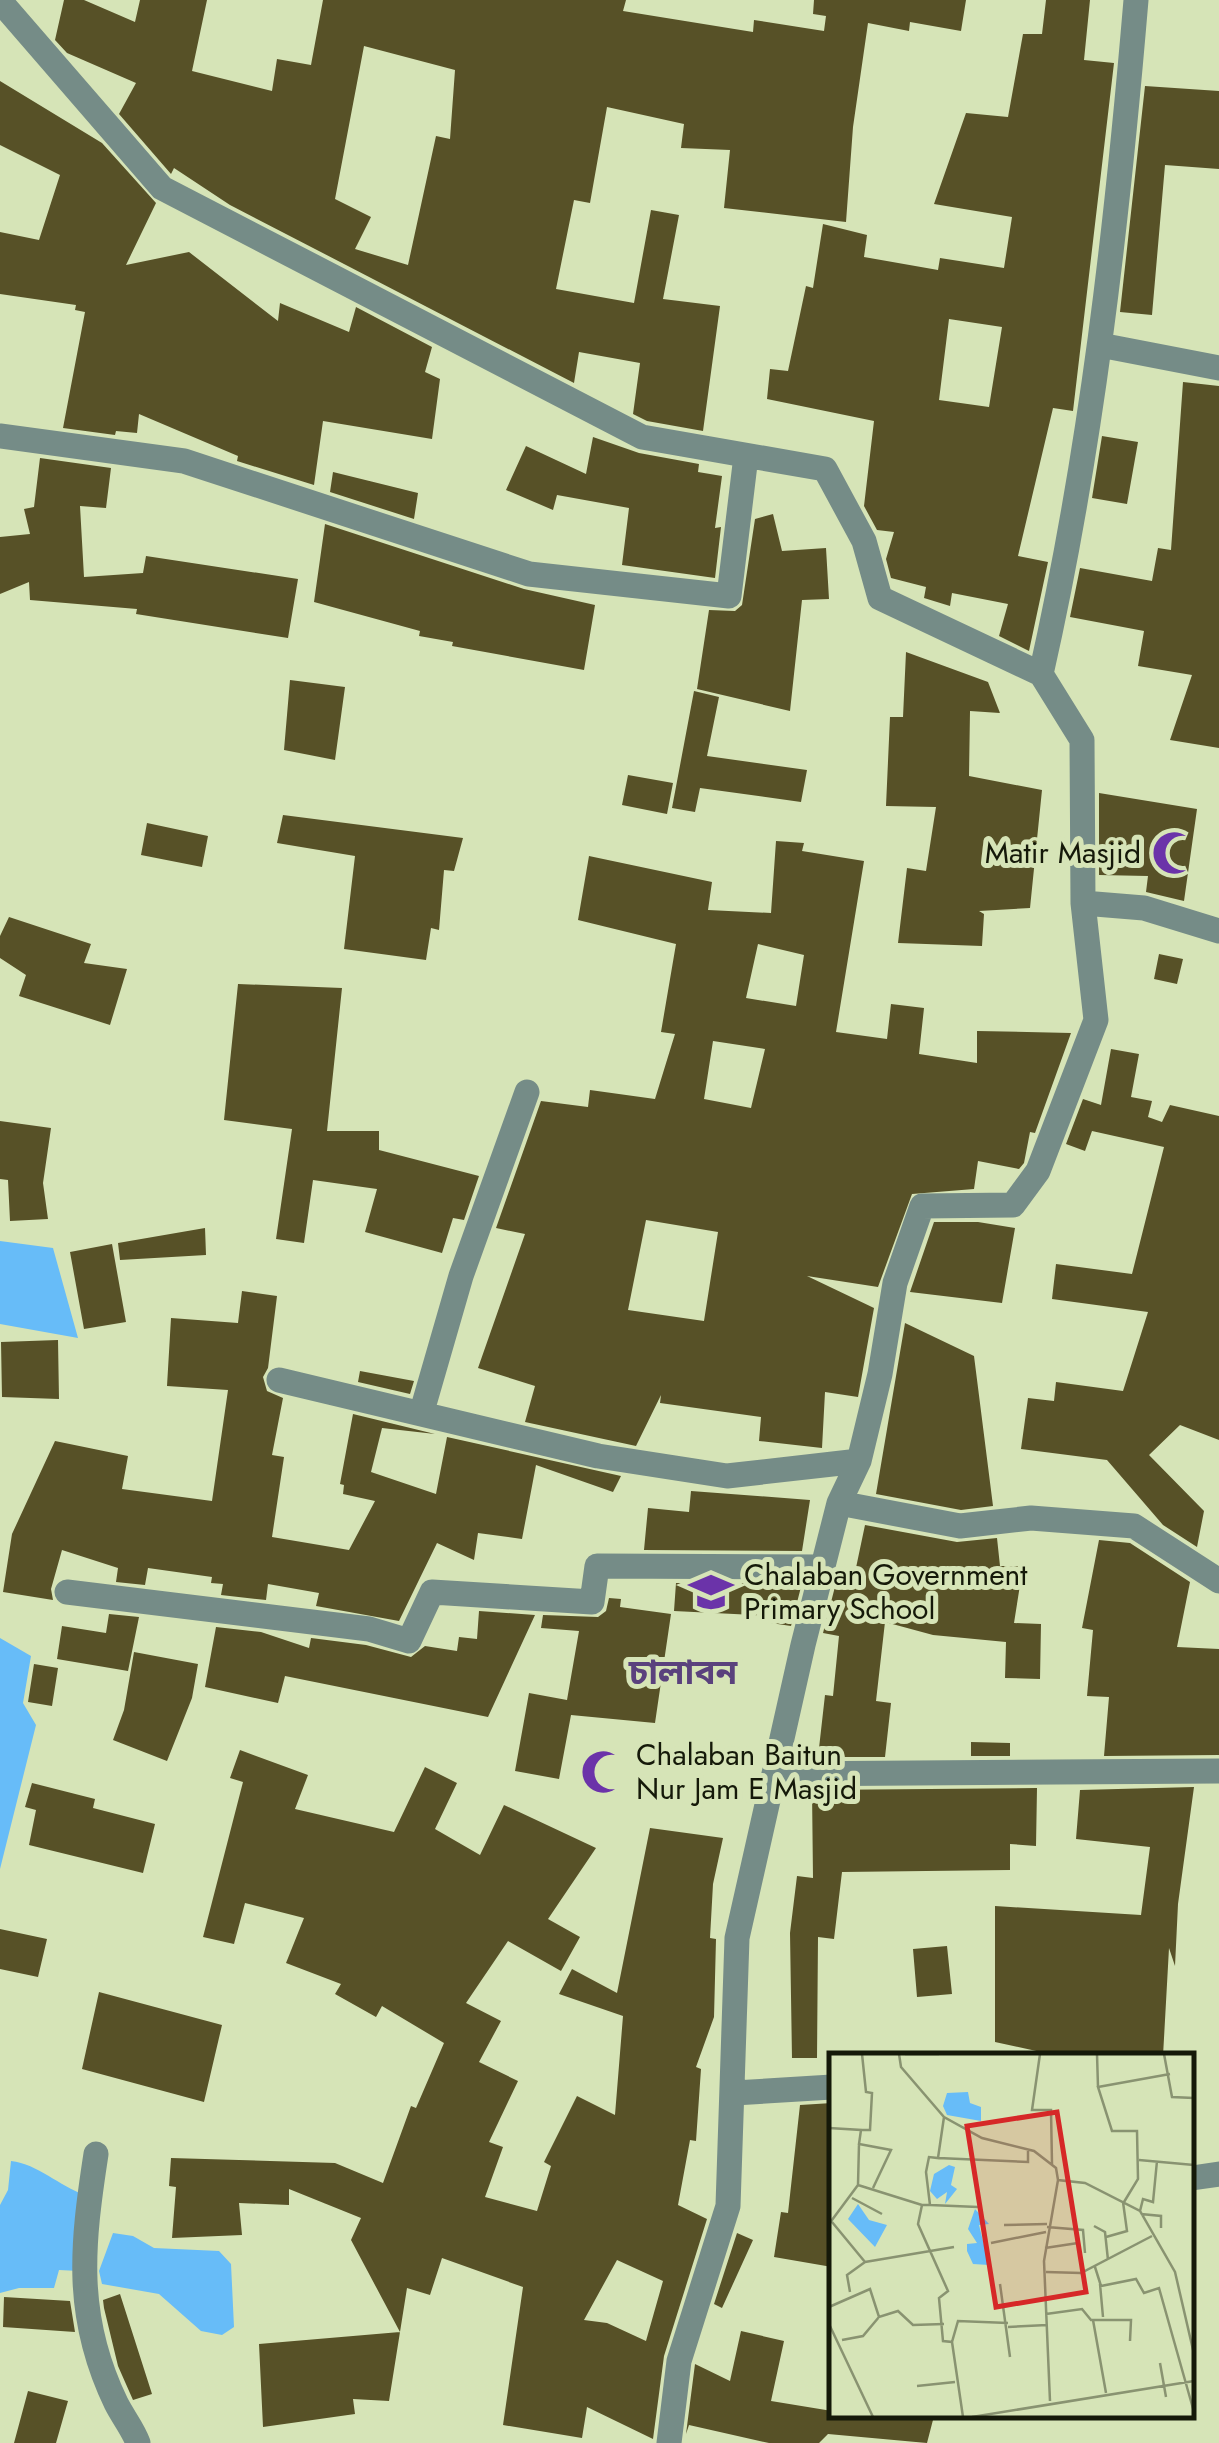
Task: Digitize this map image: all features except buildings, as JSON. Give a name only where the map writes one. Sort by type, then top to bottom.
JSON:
[{"type":"street","points":[[1040,674],[1070,542],[1100,345],[1136,0]]},
{"type":"street","points":[[0,1],[162,188],[642,437],[824,469],[864,542],[880,598],[1040,674],[1082,740],[1083,902],[1096,1020],[1038,1171],[1013,1205],[922,1206],[895,1284],[858,1461],[839,1503],[737,1938],[728,2206],[679,2360],[669,2443]]},
{"type":"street","points":[[1100,345],[1219,368]]},
{"type":"street","points":[[0,436],[184,460],[529,574],[728,596],[746,456]]},
{"type":"street","points":[[1083,902],[1144,908],[1219,931]]},
{"type":"street","points":[[422,1411],[461,1276],[527,1092]]},
{"type":"street","points":[[280,1380],[598,1456],[726,1476],[858,1461]]},
{"type":"street","points":[[839,1503],[960,1526],[1031,1518],[1134,1526],[1219,1581]]},
{"type":"street","points":[[68,1592],[334,1624],[408,1641],[432,1592],[592,1602],[597,1566],[823,1568]]},
{"type":"street","points":[[775,1774],[1219,1771]]},
{"type":"street","points":[[734,2093],[829,2086]]},
{"type":"street","points":[[96,2154],[82,2260],[84,2306],[116,2402],[138,2443]]},
{"type":"street","points":[[1194,2178],[1219,2174]]},
{"type":"water","points":[[0,1241],[53,1248],[78,1338],[0,1324]]},
{"type":"water","points":[[0,1638],[31,1656],[23,1703],[36,1725],[0,1869]]},
{"type":"water","points":[[11,2161],[30,2166],[85,2195],[79,2271],[59,2270],[54,2288],[19,2288],[0,2293],[0,2205],[8,2190]]},
{"type":"water","points":[[113,2233],[133,2236],[154,2248],[219,2251],[231,2264],[234,2327],[222,2335],[201,2331],[159,2294],[102,2284],[99,2271]]},
{"type":"place","name":"Matir Masjid","points":[[1174,853]]},
{"type":"place","name":"Chalaban Government Primary School","points":[[711,1592]]},
{"type":"place","name":"Chalaban Baitun Nur Jam E Masjid","points":[[603,1772]]},
{"type":"district","name":"চালাবন","points":[[683,1672]]}]
